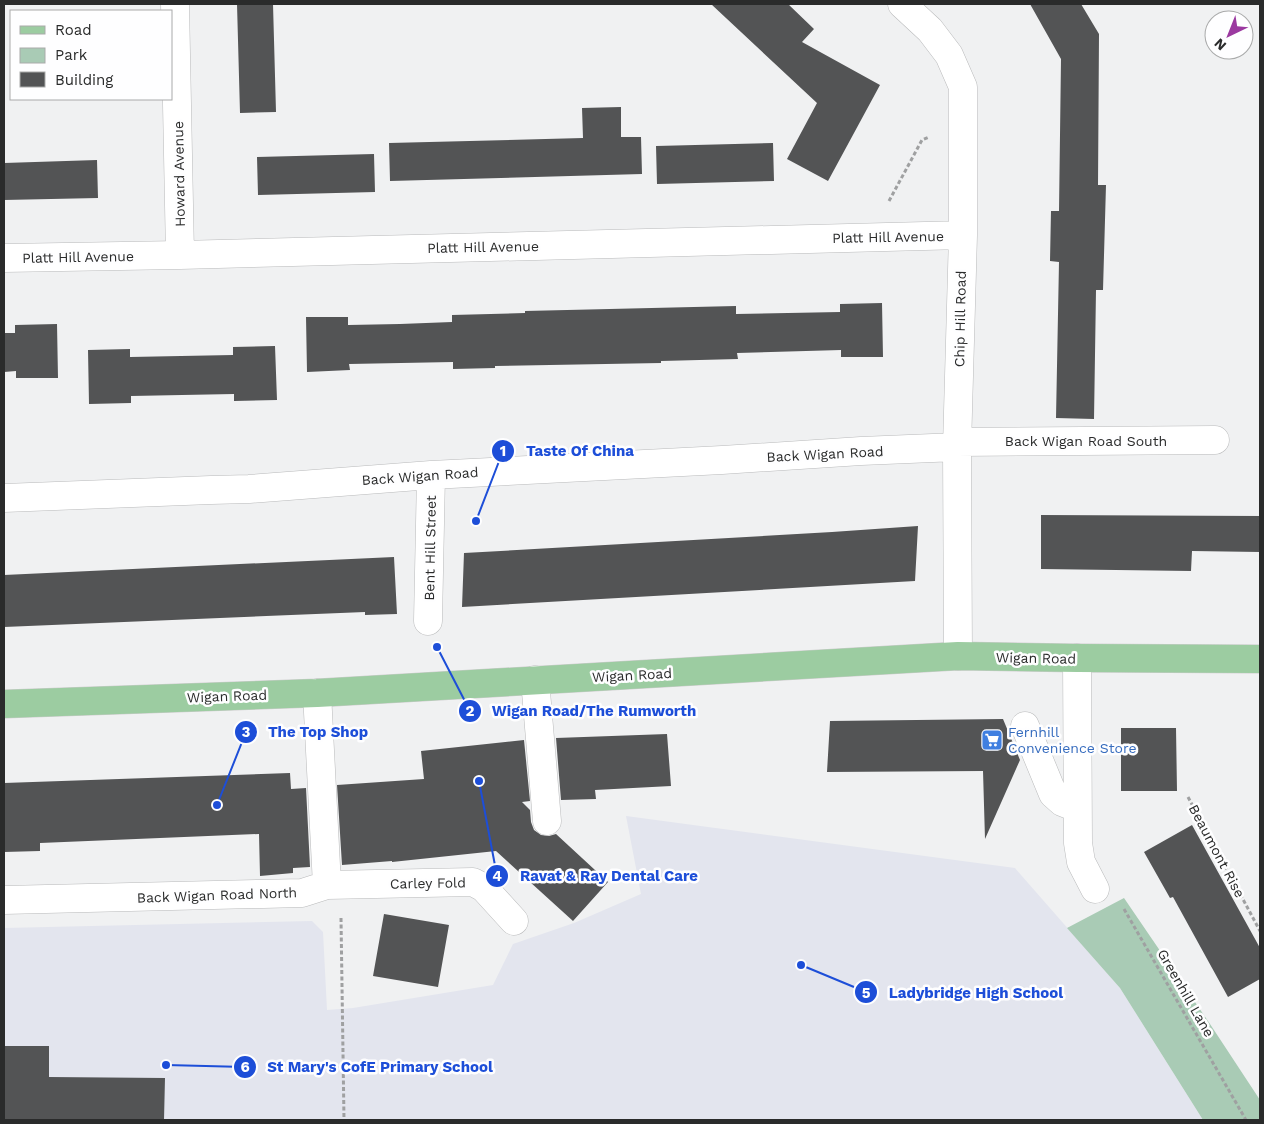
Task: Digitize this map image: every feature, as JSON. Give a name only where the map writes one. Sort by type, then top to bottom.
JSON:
[{"type":"main road","name":"Wigan Road","points":[[4,704],[317,693],[958,656],[1260,659]]},
{"type":"street","name":"Howard Avenue","points":[[175,4],[180,255]]},
{"type":"street","name":"Chip Hill Road","points":[[902,4],[930,30],[949,55],[963,87],[957,444],[958,656]]},
{"type":"street","name":"Platt Hill Avenue","points":[[4,258],[962,235]]},
{"type":"street","name":"Back Wigan Road South","points":[[957,444],[1215,440]]},
{"type":"street","name":"Back Wigan Road","points":[[4,498],[249,489],[431,474],[722,460],[957,444]]},
{"type":"street","name":"Bent Hill Street","points":[[428,621],[431,474]]},
{"type":"street","points":[[1077,658],[1078,843],[1081,862],[1094,889]]},
{"type":"street","points":[[535,680],[547,821]]},
{"type":"street","points":[[317,693],[327,885]]},
{"type":"street","points":[[1025,726],[1053,794],[1062,802],[1077,808]]},
{"type":"street","name":"Carley Fold","points":[[327,885],[473,882],[484,888],[514,921]]},
{"type":"street","name":"Back Wigan Road North","points":[[4,900],[302,893],[327,885]]},
{"type":"path","points":[[868,237],[922,140],[963,120]]},
{"type":"path","name":"Beaumont Rise","points":[[1188,797],[1260,931]]},
{"type":"path","points":[[327,885],[341,905],[344,1120]]},
{"type":"path","name":"Greenhill Lane","points":[[1094,889],[1122,904],[1246,1120]]},
{"type":"shaded area","points":[[626,816],[1015,868],[1120,988],[1203,1120],[4,1120],[4,928],[312,921],[323,932],[327,1010],[353,1008],[493,985],[513,944],[574,923],[641,894]]},
{"type":"green space","points":[[1124,898],[1260,1100],[1260,1120],[1203,1120],[1120,988],[1067,928]]},
{"type":"building","points":[[237,4],[273,4],[276,112],[240,113]]},
{"type":"building","points":[[711,4],[788,4],[814,29],[802,42],[880,85],[828,181],[787,159],[817,103]]},
{"type":"building","points":[[1030,4],[1081,4],[1099,34],[1098,185],[1106,185],[1103,290],[1096,290],[1094,419],[1056,418],[1059,262],[1050,261],[1051,211],[1059,211],[1061,59]]},
{"type":"building","points":[[621,107],[621,137],[641,137],[642,174],[390,181],[389,143],[583,138],[582,108]]},
{"type":"building","points":[[773,143],[774,181],[657,184],[656,146]]},
{"type":"building","points":[[374,154],[375,192],[258,195],[257,157]]},
{"type":"building","points":[[97,160],[98,198],[4,200],[4,163]]},
{"type":"building","points":[[882,303],[883,357],[841,357],[841,350],[737,353],[738,359],[661,361],[661,363],[495,366],[495,368],[453,369],[453,362],[349,364],[350,370],[307,372],[306,317],[348,317],[348,325],[400,324],[452,322],[452,315],[525,313],[525,311],[736,306],[736,314],[840,312],[840,304]]},
{"type":"building","points":[[57,324],[58,378],[16,378],[16,371],[4,372],[4,333],[15,333],[15,325]]},
{"type":"building","points":[[275,346],[277,400],[234,401],[234,394],[131,396],[131,403],[89,404],[88,350],[130,349],[130,357],[233,355],[233,347]]},
{"type":"building","points":[[1041,515],[1260,516],[1260,552],[1192,551],[1191,571],[1041,569]]},
{"type":"building","points":[[918,526],[915,581],[462,607],[464,553]]},
{"type":"building","points":[[394,557],[397,614],[365,615],[365,612],[4,627],[4,575]]},
{"type":"building","points":[[1003,719],[1020,760],[985,839],[983,771],[827,772],[830,721]]},
{"type":"building","points":[[1121,728],[1176,728],[1177,791],[1121,791]]},
{"type":"building","points":[[667,734],[671,786],[595,790],[596,799],[561,800],[556,738]]},
{"type":"building","points":[[524,740],[530,801],[522,802],[530,810],[534,830],[541,835],[549,836],[556,834],[608,882],[573,921],[496,851],[392,862],[342,865],[337,785],[424,779],[421,751]]},
{"type":"building","points":[[290,773],[291,789],[306,788],[310,867],[293,868],[293,873],[260,876],[259,834],[40,843],[40,851],[4,852],[4,783]]},
{"type":"building","points":[[1192,825],[1260,948],[1260,979],[1228,997],[1173,897],[1170,898],[1144,852]]},
{"type":"building","points":[[384,914],[449,925],[438,987],[373,976]]},
{"type":"building","points":[[4,1046],[49,1046],[49,1077],[165,1078],[164,1120],[4,1120]]},
{"type":"place","name":"Taste Of China","points":[[476,521]]},
{"type":"place","name":"Wigan Road/The Rumworth","points":[[437,647]]},
{"type":"place","name":"Fernhill Convenience Store","points":[[992,740]]},
{"type":"place","name":"Ravat & Ray Dental Care","points":[[479,781]]},
{"type":"place","name":"The Top Shop","points":[[217,805]]},
{"type":"place","name":"Ladybridge High School","points":[[801,965]]},
{"type":"place","name":"St Mary's CofE Primary School","points":[[166,1065]]}]
